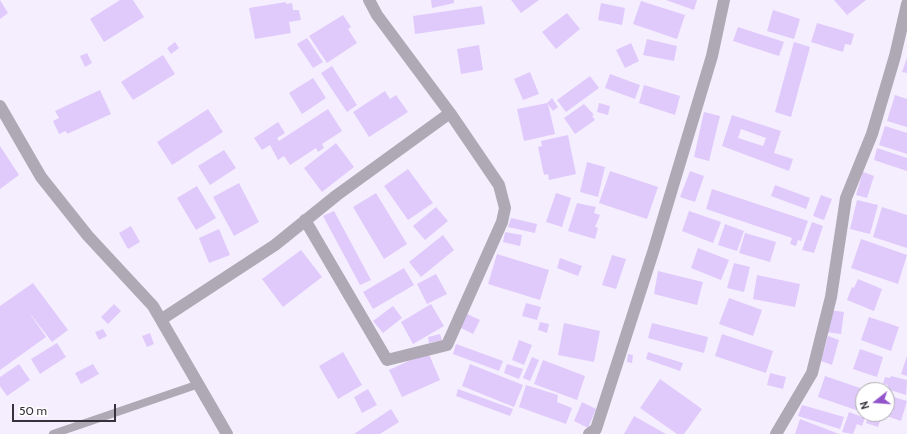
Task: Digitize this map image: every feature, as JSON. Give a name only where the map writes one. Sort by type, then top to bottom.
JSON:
[{"type":"street","points":[[305,220],[386,360],[447,345],[502,222],[505,208],[499,185],[450,112],[378,15],[369,0]]},
{"type":"street","points":[[589,434],[596,430],[654,249],[712,56],[724,0]]},
{"type":"street","points":[[776,434],[812,373],[831,297],[846,198],[872,134],[895,56],[907,4]]},
{"type":"street","points":[[0,106],[41,177],[88,236],[153,306],[162,319],[227,434]]},
{"type":"street","points":[[162,319],[275,245],[337,195],[450,112]]},
{"type":"lane","points":[[53,434],[73,431],[199,384]]},
{"type":"building","points":[[0,0],[8,13],[0,19]]},
{"type":"building","points":[[120,0],[133,0],[144,17],[104,42],[90,19]]},
{"type":"building","points":[[431,0],[454,0],[454,3],[432,8]]},
{"type":"building","points":[[511,0],[539,0],[521,13]]},
{"type":"building","points":[[666,0],[697,0],[694,10]]},
{"type":"building","points":[[834,0],[866,0],[847,15]]},
{"type":"building","points":[[641,1],[685,15],[677,39],[633,24]]},
{"type":"building","points":[[286,2],[286,4],[292,3],[293,10],[299,10],[301,20],[289,22],[291,33],[255,39],[249,8]]},
{"type":"building","points":[[601,3],[625,8],[622,25],[598,20]]},
{"type":"building","points":[[482,6],[485,24],[415,34],[413,16]]},
{"type":"building","points":[[773,10],[800,19],[794,39],[767,31]]},
{"type":"building","points":[[567,13],[580,29],[556,49],[542,32]]},
{"type":"building","points":[[343,15],[351,27],[348,29],[357,43],[327,63],[309,36]]},
{"type":"building","points":[[817,23],[854,34],[851,45],[845,44],[843,52],[811,42]]},
{"type":"building","points":[[738,27],[784,42],[779,56],[733,41]]},
{"type":"building","points":[[307,38],[323,62],[313,68],[297,44]]},
{"type":"building","points":[[647,39],[677,46],[674,61],[643,55]]},
{"type":"building","points":[[175,42],[179,48],[171,54],[167,48]]},
{"type":"building","points":[[794,42],[810,47],[791,117],[775,112]]},
{"type":"building","points":[[631,43],[639,61],[625,68],[616,50]]},
{"type":"building","points":[[479,45],[483,70],[461,74],[457,49]]},
{"type":"building","points":[[87,53],[92,63],[85,67],[80,56]]},
{"type":"building","points":[[163,55],[175,74],[133,100],[121,82]]},
{"type":"building","points":[[907,58],[907,73],[902,72]]},
{"type":"building","points":[[332,66],[357,105],[347,112],[321,73]]},
{"type":"building","points":[[530,72],[539,94],[523,100],[514,79]]},
{"type":"building","points":[[610,74],[640,85],[635,99],[605,88]]},
{"type":"building","points":[[590,76],[599,88],[566,112],[557,100]]},
{"type":"building","points":[[313,78],[326,98],[302,114],[289,93]]},
{"type":"building","points":[[644,85],[680,96],[675,115],[639,103]]},
{"type":"building","points":[[100,90],[111,114],[67,134],[66,131],[59,134],[53,121],[59,118],[55,111]]},
{"type":"building","points":[[385,91],[390,99],[396,95],[408,112],[369,137],[353,112]]},
{"type":"building","points":[[895,95],[907,99],[907,127],[887,121]]},
{"type":"building","points":[[552,98],[558,107],[553,111],[548,104],[555,134],[524,141],[517,109],[547,103]]},
{"type":"building","points":[[599,103],[610,106],[608,115],[597,112]]},
{"type":"building","points":[[584,104],[594,115],[592,116],[595,120],[575,134],[564,118]]},
{"type":"building","points":[[208,109],[223,132],[172,165],[157,142]]},
{"type":"building","points":[[328,109],[342,131],[322,144],[324,148],[318,152],[316,148],[290,165],[284,156],[278,160],[270,145],[262,150],[254,138],[278,122],[285,133],[277,138],[279,141]]},
{"type":"building","points":[[704,112],[720,116],[709,161],[694,157]]},
{"type":"building","points":[[732,115],[781,131],[774,153],[793,159],[789,171],[722,146]],"holes":[[[741,129],[766,138],[763,146],[738,138]]]},
{"type":"building","points":[[885,126],[907,133],[907,154],[879,145]]},
{"type":"building","points":[[568,135],[576,174],[549,180],[548,174],[544,175],[538,147],[542,146],[541,141]]},
{"type":"building","points":[[336,143],[354,167],[322,192],[304,168]]},
{"type":"building","points":[[0,146],[19,175],[0,189]]},
{"type":"building","points":[[877,148],[907,158],[907,171],[874,160]]},
{"type":"building","points":[[224,150],[236,168],[210,185],[198,166]]},
{"type":"building","points":[[587,162],[605,167],[598,197],[580,192]]},
{"type":"building","points":[[408,169],[433,203],[408,220],[384,186]]},
{"type":"building","points":[[610,171],[658,187],[647,219],[599,203]]},
{"type":"building","points":[[690,171],[704,176],[695,202],[680,197]]},
{"type":"building","points":[[863,172],[874,176],[867,198],[856,195]]},
{"type":"building","points":[[239,183],[259,222],[234,236],[213,197]]},
{"type":"building","points":[[775,185],[810,198],[806,209],[771,196]]},
{"type":"building","points":[[197,186],[216,218],[196,230],[177,198]]},
{"type":"building","points":[[712,189],[808,221],[801,241],[798,240],[796,246],[790,244],[792,238],[706,209]]},
{"type":"building","points":[[376,193],[407,244],[384,259],[353,207]]},
{"type":"building","points":[[556,193],[571,198],[562,227],[546,222]]},
{"type":"building","points":[[821,195],[832,199],[824,220],[813,216]]},
{"type":"building","points":[[857,200],[878,205],[870,234],[850,229]]},
{"type":"building","points":[[577,203],[596,207],[594,213],[600,215],[595,227],[598,228],[595,239],[568,231]]},
{"type":"building","points":[[436,207],[448,221],[425,240],[413,226]]},
{"type":"building","points":[[882,207],[907,215],[907,248],[873,237]]},
{"type":"building","points":[[334,211],[371,280],[360,285],[323,216]]},
{"type":"building","points":[[689,211],[721,222],[713,243],[682,231]]},
{"type":"building","points":[[511,218],[537,224],[535,233],[508,227]]},
{"type":"building","points":[[812,222],[823,226],[814,253],[802,250]]},
{"type":"building","points":[[725,224],[744,231],[737,251],[718,245]]},
{"type":"building","points":[[131,226],[140,242],[128,249],[119,233]]},
{"type":"building","points":[[219,229],[230,255],[209,263],[199,238]]},
{"type":"building","points":[[505,232],[522,235],[520,246],[503,242]]},
{"type":"building","points":[[745,233],[776,242],[770,262],[739,253]]},
{"type":"building","points":[[443,235],[454,250],[421,277],[409,262]]},
{"type":"building","points":[[861,239],[907,255],[898,284],[851,268]]},
{"type":"building","points":[[698,248],[729,260],[721,280],[691,268]]},
{"type":"building","points":[[301,250],[322,277],[283,307],[262,279]]},
{"type":"building","points":[[497,254],[549,270],[540,300],[488,284]]},
{"type":"building","points":[[612,255],[626,259],[616,289],[602,285]]},
{"type":"building","points":[[560,258],[582,266],[578,276],[557,268]]},
{"type":"building","points":[[734,263],[750,267],[744,292],[727,288]]},
{"type":"building","points":[[404,268],[414,285],[373,309],[363,292]]},
{"type":"building","points":[[658,271],[703,282],[697,305],[654,294]]},
{"type":"building","points":[[436,274],[447,294],[427,304],[417,284]]},
{"type":"building","points":[[757,275],[800,284],[795,307],[753,299]]},
{"type":"building","points":[[858,279],[882,289],[874,311],[847,300],[852,287],[854,288]]},
{"type":"building","points":[[33,283],[68,330],[52,342],[28,311],[46,337],[0,370],[0,306]]},
{"type":"building","points":[[729,298],[762,310],[753,336],[719,324]]},
{"type":"building","points":[[526,303],[541,307],[537,320],[522,316]]},
{"type":"building","points":[[114,304],[121,311],[108,324],[101,317]]},
{"type":"building","points":[[431,304],[444,326],[413,344],[401,322]]},
{"type":"building","points":[[393,306],[402,318],[383,333],[373,321]]},
{"type":"building","points":[[830,310],[844,312],[841,334],[826,332]]},
{"type":"building","points":[[465,313],[480,320],[473,334],[459,327]]},
{"type":"building","points":[[869,317],[899,327],[891,351],[861,340]]},
{"type":"building","points":[[540,322],[549,324],[547,333],[538,330]]},
{"type":"building","points":[[564,323],[600,331],[594,362],[558,355]]},
{"type":"building","points":[[652,323],[708,337],[704,353],[648,338]]},
{"type":"building","points":[[103,329],[107,336],[99,340],[95,332]]},
{"type":"building","points":[[150,333],[154,344],[147,347],[142,336]]},
{"type":"building","points":[[440,334],[442,340],[429,343],[428,337]]},
{"type":"building","points":[[722,334],[773,351],[766,373],[715,356]]},
{"type":"building","points":[[828,336],[839,340],[832,365],[821,361]]},
{"type":"building","points":[[519,340],[532,345],[524,365],[512,360]]},
{"type":"building","points":[[57,343],[66,357],[40,374],[31,359]]},
{"type":"building","points":[[456,344],[503,361],[499,371],[453,354]]},
{"type":"building","points":[[860,349],[883,357],[877,377],[853,369]]},
{"type":"building","points":[[343,352],[362,385],[338,399],[319,366]]},
{"type":"building","points":[[428,352],[440,380],[402,397],[389,370]]},
{"type":"building","points":[[648,352],[683,363],[680,371],[646,359]]},
{"type":"building","points":[[628,354],[633,355],[632,363],[627,362]]},
{"type":"building","points":[[907,356],[907,376],[901,374]]},
{"type":"building","points":[[532,357],[539,360],[530,381],[523,378]]},
{"type":"building","points":[[543,360],[585,376],[577,400],[534,384]]},
{"type":"building","points":[[19,364],[30,380],[7,396],[0,386],[0,377]]},
{"type":"building","points":[[93,364],[99,374],[81,384],[75,373]]},
{"type":"building","points":[[470,364],[523,385],[514,407],[462,386]]},
{"type":"building","points":[[507,364],[523,369],[519,379],[504,373]]},
{"type":"building","points":[[770,373],[786,377],[783,389],[767,385]]},
{"type":"building","points":[[825,376],[855,386],[855,410],[818,397]]},
{"type":"building","points":[[891,376],[907,380],[906,395],[895,392],[895,382],[884,382],[885,377],[890,378]]},
{"type":"building","points":[[660,379],[702,409],[684,434],[677,434],[640,408]]},
{"type":"building","points":[[526,385],[558,395],[557,402],[572,408],[566,424],[519,407]]},
{"type":"building","points":[[368,389],[377,405],[362,413],[354,397]]},
{"type":"building","points":[[458,389],[513,409],[510,416],[456,396]]},
{"type":"building","points":[[895,397],[907,401],[901,421],[895,419]]},
{"type":"building","points":[[582,402],[596,409],[588,428],[574,421]]},
{"type":"building","points":[[802,405],[844,417],[840,429],[798,416]]},
{"type":"building","points":[[391,409],[399,422],[380,434],[354,434]]},
{"type":"building","points":[[849,412],[855,414],[855,422],[864,422],[862,426],[857,424],[853,434],[842,432]]},
{"type":"building","points":[[634,416],[666,434],[624,434]]},
{"type":"building","points":[[800,419],[839,434],[795,434]]},
{"type":"building","points":[[866,422],[880,422],[878,427]]}]
